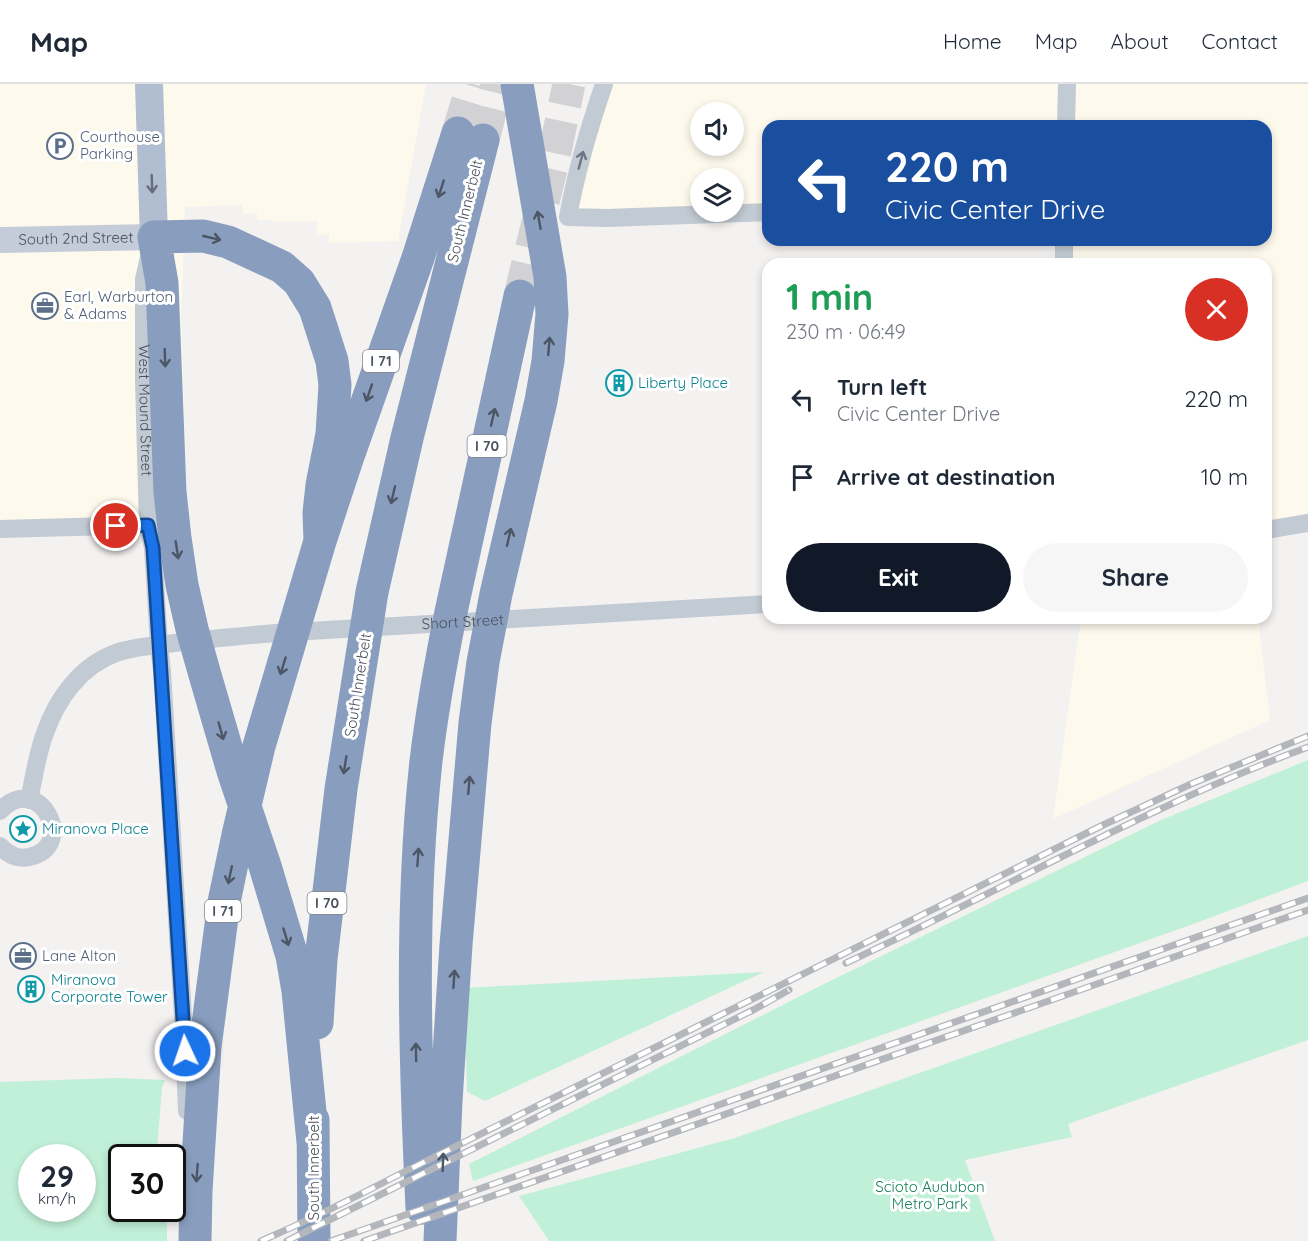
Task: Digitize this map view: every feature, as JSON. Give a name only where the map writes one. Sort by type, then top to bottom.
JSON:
[{"type":"highway","points":[[440,1241],[432,1106],[456,945],[475,723],[483,662],[496,594],[548,361],[552,314],[549,277],[517,84]]},
{"type":"highway","name":"I 71","points":[[195,1241],[205,1047],[224,902],[259,746],[320,541],[357,428],[418,258],[470,137]]},
{"type":"highway","name":"South Innerbelt","points":[[314,1241],[315,1046],[322,949],[341,789],[372,592],[470,137]]},
{"type":"highway","points":[[313,1142],[298,991],[292,956],[233,771],[192,629],[183,585],[170,492],[162,283],[154,237],[203,236],[228,242],[282,267],[299,282],[315,308],[332,361],[335,385],[332,434],[321,485],[320,541]]},
{"type":"highway","name":"I 70","points":[[424,1241],[432,1106],[415,963],[418,859],[426,760],[454,597],[520,296]]},
{"type":"main road","name":"West Mound Street","points":[[150,84],[154,237]]},
{"type":"street","points":[[604,84],[573,188],[568,217],[607,218],[762,212]]},
{"type":"street","points":[[1066,120],[1067,84]]},
{"type":"street","name":"South 2nd Street","points":[[0,240],[154,237]]},
{"type":"street","name":"West Mound Street","points":[[154,237],[144,279],[148,525],[153,548],[170,791],[188,1132]]},
{"type":"street","points":[[1272,529],[1308,523]]},
{"type":"street","points":[[0,529],[148,525]]},
{"type":"street","name":"Short Street","points":[[159,645],[285,632],[762,604]]},
{"type":"street","points":[[29,800],[44,734],[54,710],[68,689],[83,672],[115,653],[159,645]]},
{"type":"street","points":[[0,811],[15,801],[29,800],[42,806],[50,815],[53,827],[49,844],[36,855],[24,858],[12,856],[0,846]]},
{"type":"shaded area","points":[[0,84],[426,84],[398,241],[329,243],[329,234],[317,235],[317,221],[257,220],[257,213],[243,214],[242,205],[185,207],[181,321],[188,528],[0,531]]},
{"type":"shaded area","points":[[594,84],[1308,84],[1308,514],[1272,521],[1272,258],[1062,258],[1060,246],[1272,246],[1272,120],[762,120],[762,212],[744,213],[744,168],[690,168],[690,214],[562,218],[565,189]]},
{"type":"shaded area","points":[[1080,624],[1259,624],[1270,720],[1053,819]]},
{"type":"green space","points":[[1308,760],[1308,881],[473,1181],[469,1164],[824,984],[1161,820]]},
{"type":"green space","name":"Scioto Audubon Metro Park","points":[[1308,936],[1308,1040],[1068,1124],[1072,1137],[965,1160],[995,1241],[549,1241],[519,1196],[735,1138]]},
{"type":"green space","points":[[764,972],[485,1101],[467,1092],[464,988]]},
{"type":"green space","points":[[116,1078],[165,1080],[162,1088],[157,1144],[108,1144],[108,1222],[167,1222],[167,1241],[0,1241],[0,1082]]},
{"type":"tunnel","points":[[458,133],[473,84]]},
{"type":"tunnel","points":[[483,140],[497,84]]},
{"type":"tunnel","points":[[520,296],[569,84]]},
{"type":"railway","points":[[261,1241],[1101,826],[1191,784],[1308,736]]},
{"type":"railway","points":[[846,963],[1132,822],[1249,770],[1308,747]]},
{"type":"railway","points":[[331,1241],[1308,898]]},
{"type":"railway","points":[[364,1241],[1308,910]]},
{"type":"railway","points":[[287,1241],[789,990]]},
{"type":"place","name":"Courthouse Parking","points":[[60,146]]},
{"type":"place","name":"Earl, Warburton & Adams","points":[[45,306]]},
{"type":"place","name":"Liberty Place","points":[[619,383]]},
{"type":"place","name":"Miranova Place","points":[[23,829]]},
{"type":"place","name":"Lane Alton","points":[[23,956]]},
{"type":"place","name":"Miranova Corporate Tower","points":[[31,989]]},
{"type":"route","points":[[116,526],[148,525],[153,548],[185,1051]]}]
